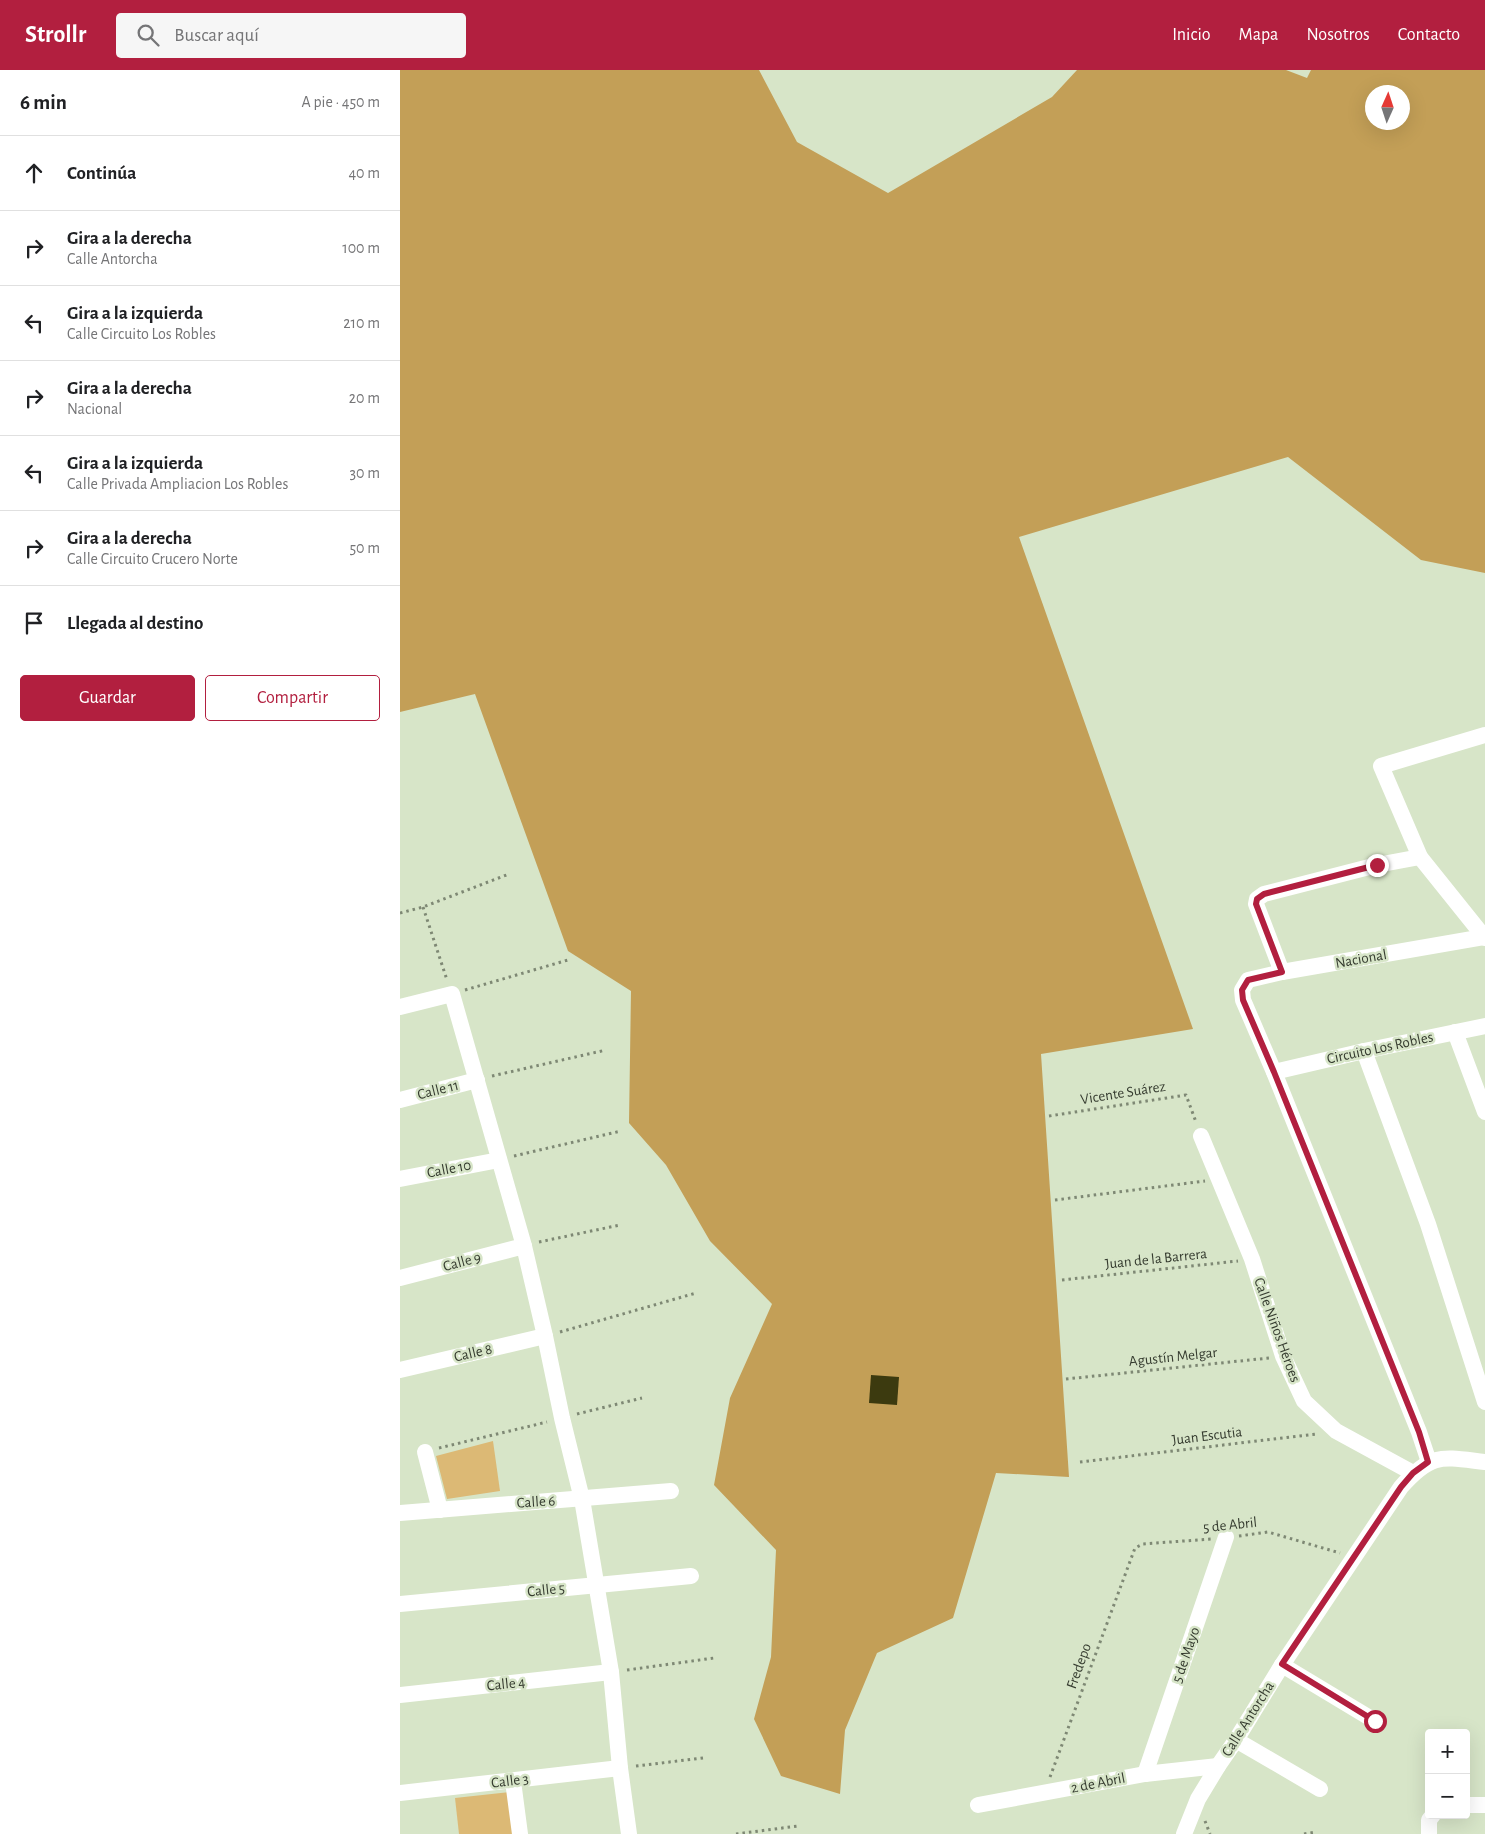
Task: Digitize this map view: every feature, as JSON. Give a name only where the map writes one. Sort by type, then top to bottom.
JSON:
[{"type":"street","points":[[1485,735],[1381,766],[1420,857],[1485,938]]},
{"type":"street","points":[[1282,972],[1256,904],[1257,899],[1264,894],[1377,865],[1420,857]]},
{"type":"street","name":"Nacional","points":[[1274,1072],[1243,1000],[1242,990],[1248,980],[1282,972],[1485,938]]},
{"type":"street","points":[[400,1007],[452,994],[524,1246],[582,1499],[611,1672],[620,1768],[629,1834]]},
{"type":"street","name":"Circuito Los Robles","points":[[1274,1072],[1485,1026]]},
{"type":"street","points":[[1455,1032],[1485,1112]]},
{"type":"street","points":[[1364,1051],[1428,1224],[1485,1402]]},
{"type":"street","points":[[1274,1072],[1419,1432],[1428,1462]]},
{"type":"street","name":"Calle 11","points":[[400,1100],[476,1080]]},
{"type":"street","name":"Calle Niños Héroes","points":[[1201,1136],[1252,1259],[1283,1356],[1304,1401],[1336,1431],[1413,1473]]},
{"type":"street","name":"Calle 10","points":[[400,1179],[499,1160]]},
{"type":"street","name":"Calle 9","points":[[400,1278],[524,1246]]},
{"type":"street","name":"Calle 8","points":[[400,1370],[545,1336]]},
{"type":"street","points":[[425,1452],[440,1510]]},
{"type":"street","name":"Calle Antorcha","points":[[1184,1834],[1198,1799],[1218,1766],[1282,1664],[1401,1487],[1413,1473],[1428,1462],[1444,1457],[1485,1462]]},
{"type":"street","name":"Calle 6","points":[[400,1513],[671,1491]]},
{"type":"street","name":"5 de Mayo","points":[[1145,1774],[1226,1537]]},
{"type":"street","name":"Calle 5","points":[[400,1604],[691,1576]]},
{"type":"street","points":[[1282,1664],[1375,1721]]},
{"type":"street","name":"Calle 4","points":[[400,1695],[611,1672]]},
{"type":"street","points":[[1236,1740],[1320,1789]]},
{"type":"street","name":"2 de Abril","points":[[978,1805],[1145,1774],[1218,1766]]},
{"type":"street","name":"Calle 3","points":[[400,1793],[620,1768]]},
{"type":"street","points":[[513,1781],[520,1834]]},
{"type":"street","points":[[1470,1805],[1485,1805]]},
{"type":"street","points":[[1429,1834],[1430,1819]]},
{"type":"path","points":[[400,913],[423,907],[509,874]]},
{"type":"path","points":[[423,907],[452,994],[568,960]]},
{"type":"path","points":[[476,1080],[606,1050]]},
{"type":"path","name":"Vicente Suárez","points":[[1049,1116],[1186,1095],[1201,1136]]},
{"type":"path","points":[[499,1160],[621,1131]]},
{"type":"path","points":[[1055,1200],[1218,1180]]},
{"type":"path","points":[[524,1246],[620,1225]]},
{"type":"path","name":"Juan de la Barrera","points":[[1062,1280],[1252,1259]]},
{"type":"path","points":[[545,1336],[696,1293]]},
{"type":"path","name":"Agustín Melgar","points":[[1066,1379],[1283,1356]]},
{"type":"path","points":[[425,1452],[642,1398]]},
{"type":"path","name":"Juan Escutia","points":[[1080,1462],[1336,1431]]},
{"type":"path","name":"5 de Abril","points":[[1135,1548],[1143,1544],[1268,1532],[1355,1558]]},
{"type":"path","name":"Fredepo","points":[[1044,1793],[1135,1548]]},
{"type":"path","points":[[611,1672],[714,1658]]},
{"type":"path","points":[[620,1768],[703,1758]]},
{"type":"path","points":[[736,1834],[798,1826]]},
{"type":"path","points":[[1304,1834],[1316,1832]]},
{"type":"shaded area","points":[[400,70],[759,70],[797,142],[888,193],[1052,97],[1077,70],[1286,70],[1307,78],[1311,70],[1485,70],[1485,573],[1421,560],[1288,457],[1019,537],[1193,1029],[1041,1054],[1069,1477],[996,1473],[953,1618],[877,1653],[845,1730],[840,1794],[781,1776],[754,1719],[771,1657],[776,1550],[714,1485],[730,1398],[772,1304],[710,1241],[666,1165],[629,1123],[631,991],[568,951],[475,694],[400,712]]},
{"type":"shaded area","points":[[493,1441],[500,1491],[447,1499],[436,1456]]},
{"type":"shaded area","points":[[511,1792],[515,1834],[459,1834],[455,1798]]},
{"type":"building","points":[[871,1375],[899,1377],[897,1405],[869,1403]]},
{"type":"route","points":[[1375,1721],[1282,1664],[1401,1487],[1413,1473],[1428,1462],[1419,1432],[1274,1072],[1243,1000],[1242,990],[1248,980],[1282,972],[1256,904],[1257,899],[1264,894],[1377,865]]}]
